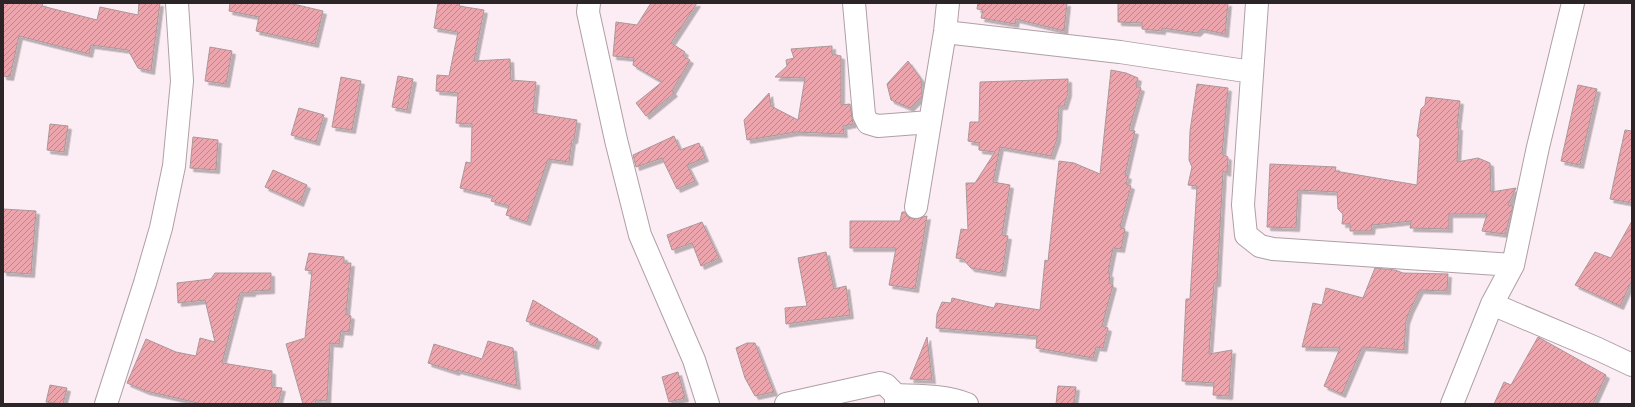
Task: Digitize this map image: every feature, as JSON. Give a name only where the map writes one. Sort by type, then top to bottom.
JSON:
[{"type":"street","points":[[106,404],[159,235],[174,166],[182,81],[177,3]]},
{"type":"street","points":[[589,3],[588,12],[616,140],[640,235],[694,360],[708,404]]},
{"type":"street","points":[[854,3],[864,115],[868,123],[878,126],[930,122]]},
{"type":"street","points":[[916,207],[946,32],[948,3]]},
{"type":"street","points":[[1257,3],[1243,205],[1246,235],[1260,246],[1273,249],[1513,265]]},
{"type":"street","points":[[1452,404],[1492,304],[1513,265],[1533,170],[1574,3]]},
{"type":"street","points":[[946,32],[1120,52],[1252,72]]},
{"type":"street","points":[[1492,304],[1632,365]]},
{"type":"street","points":[[786,404],[880,383],[886,385],[896,400],[928,396],[959,400],[967,404]]},
{"type":"building","points":[[3,3],[43,3],[42,6],[97,20],[100,7],[138,15],[139,3],[160,3],[151,71],[138,68],[128,50],[91,45],[89,54],[19,36],[10,77],[3,76]]},
{"type":"building","points":[[230,3],[289,3],[323,11],[315,44],[256,31],[259,17],[229,11]]},
{"type":"building","points":[[438,3],[460,3],[459,6],[484,10],[474,61],[510,59],[511,80],[536,82],[533,113],[577,120],[569,162],[548,159],[527,222],[506,215],[509,206],[491,201],[493,196],[460,188],[466,162],[471,163],[472,124],[456,123],[458,93],[436,91],[437,75],[449,76],[458,32],[434,28]]},
{"type":"building","points":[[651,3],[697,3],[671,43],[685,52],[683,56],[690,60],[672,91],[674,93],[646,116],[636,103],[662,82],[633,65],[634,58],[613,56],[616,22],[637,25]]},
{"type":"building","points":[[978,3],[1067,3],[1064,31],[1016,19],[1015,24],[981,18],[983,10],[977,9]]},
{"type":"building","points":[[1118,3],[1228,3],[1225,34],[1201,29],[1197,33],[1162,28],[1162,31],[1142,29],[1142,23],[1118,22]]},
{"type":"building","points":[[832,46],[832,54],[841,56],[841,105],[850,104],[853,124],[843,126],[844,134],[796,132],[747,140],[744,120],[769,93],[771,106],[798,120],[805,78],[775,77],[787,66],[786,60],[794,58],[791,49]]},
{"type":"building","points":[[210,47],[232,51],[226,84],[205,81]]},
{"type":"building","points":[[908,61],[921,79],[922,93],[922,96],[910,108],[891,100],[887,84]]},
{"type":"building","points":[[1111,70],[1126,73],[1138,78],[1136,86],[1141,88],[1129,130],[1135,131],[1125,175],[1128,176],[1126,184],[1131,186],[1120,227],[1125,229],[1121,249],[1113,248],[1108,273],[1110,274],[1109,283],[1113,285],[1102,326],[1108,328],[1103,348],[1096,347],[1093,358],[1036,348],[1037,336],[936,328],[937,314],[942,302],[951,303],[952,298],[994,308],[996,303],[1040,310],[1045,260],[1048,261],[1059,161],[1074,163],[1100,174]]},
{"type":"building","points":[[398,76],[413,79],[407,110],[392,107]]},
{"type":"building","points":[[341,77],[361,81],[352,130],[332,127]]},
{"type":"building","points":[[1068,79],[1068,93],[1064,106],[1059,106],[1057,139],[1051,156],[1000,147],[993,182],[1010,185],[1002,235],[1008,236],[1002,273],[971,268],[963,259],[956,258],[961,229],[968,230],[966,183],[975,183],[995,152],[979,150],[979,143],[968,141],[970,122],[979,122],[980,82]]},
{"type":"building","points":[[1197,84],[1228,88],[1222,154],[1228,157],[1227,173],[1223,171],[1217,283],[1214,283],[1209,354],[1232,350],[1229,396],[1213,395],[1214,383],[1182,381],[1186,299],[1190,299],[1197,186],[1188,185],[1192,167],[1189,160],[1190,131]]},
{"type":"building","points":[[1578,85],[1597,89],[1580,165],[1561,161]]},
{"type":"building","points":[[1426,97],[1460,101],[1457,127],[1459,127],[1457,162],[1478,158],[1490,163],[1491,192],[1516,188],[1508,205],[1513,206],[1505,234],[1482,231],[1487,214],[1449,214],[1449,229],[1410,228],[1411,221],[1372,225],[1371,231],[1350,231],[1350,224],[1342,224],[1343,214],[1338,209],[1337,192],[1298,190],[1296,228],[1267,227],[1270,164],[1336,167],[1335,171],[1417,185],[1420,139],[1417,136],[1421,109],[1425,105]]},
{"type":"building","points":[[299,108],[324,115],[316,142],[291,135]]},
{"type":"building","points":[[50,124],[68,126],[64,152],[47,150]]},
{"type":"building","points":[[1625,130],[1632,131],[1632,203],[1610,199]]},
{"type":"building","points":[[674,136],[680,150],[699,143],[705,158],[687,165],[695,181],[677,189],[662,158],[636,167],[633,155]]},
{"type":"building","points":[[193,137],[218,140],[216,170],[190,168]]},
{"type":"building","points":[[273,170],[307,185],[300,203],[265,187]]},
{"type":"building","points":[[3,209],[36,211],[31,274],[3,272]]},
{"type":"building","points":[[902,212],[905,212],[908,217],[914,219],[927,216],[915,289],[889,285],[896,248],[850,248],[850,221],[900,221]]},
{"type":"building","points":[[1632,221],[1632,280],[1620,306],[1575,285],[1595,252],[1611,258]]},
{"type":"building","points":[[702,222],[719,258],[701,266],[692,243],[672,250],[667,235]]},
{"type":"building","points":[[826,252],[834,289],[846,286],[850,315],[786,324],[785,308],[807,306],[798,258]]},
{"type":"building","points":[[309,253],[344,257],[344,263],[351,263],[346,314],[351,316],[349,332],[341,331],[339,344],[330,343],[327,401],[316,400],[315,404],[303,404],[286,344],[305,338],[312,271],[305,270]]},
{"type":"building","points":[[1375,268],[1395,270],[1403,273],[1448,274],[1447,291],[1420,290],[1406,321],[1404,350],[1362,347],[1342,394],[1324,386],[1340,348],[1302,347],[1313,303],[1322,305],[1326,288],[1363,298]]},
{"type":"building","points":[[215,273],[271,273],[271,290],[240,293],[222,363],[272,371],[272,387],[282,388],[278,404],[202,404],[146,391],[127,383],[146,339],[176,352],[196,356],[200,338],[215,342],[205,300],[178,303],[177,283],[211,279]]},
{"type":"building","points":[[533,300],[598,339],[595,346],[526,321]]},
{"type":"building","points":[[927,337],[932,380],[910,379]]},
{"type":"building","points":[[1538,337],[1606,375],[1593,404],[1494,404],[1504,382],[1511,385]]},
{"type":"building","points":[[488,341],[513,348],[517,386],[457,370],[456,372],[428,363],[434,344],[482,359]]},
{"type":"building","points":[[747,343],[755,343],[774,392],[755,396],[745,378],[736,348]]},
{"type":"building","points":[[678,372],[685,398],[669,402],[662,377]]},
{"type":"building","points":[[50,385],[67,388],[63,404],[46,402]]},
{"type":"building","points":[[1058,386],[1076,387],[1074,404],[1056,404]]}]
